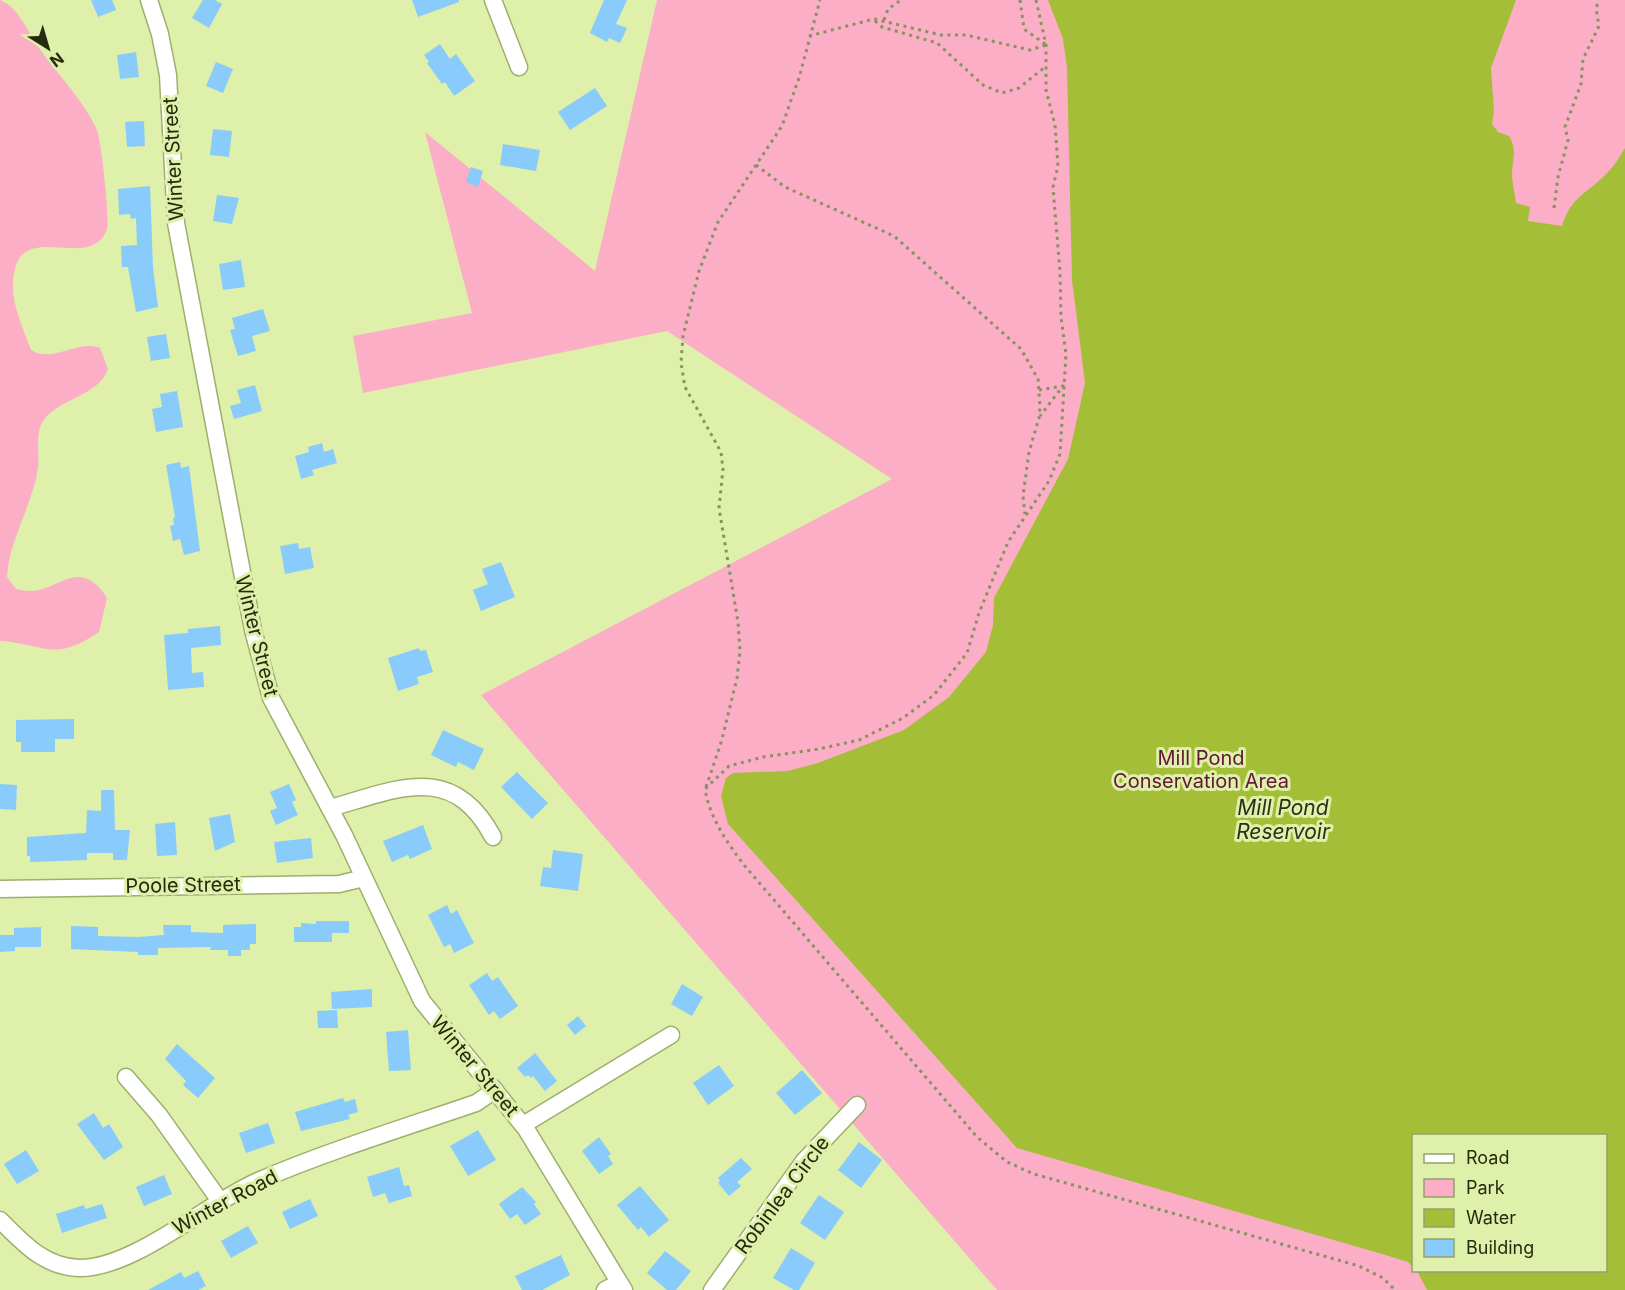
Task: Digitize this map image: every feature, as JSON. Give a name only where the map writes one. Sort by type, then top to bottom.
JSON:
[{"type":"street","name":"Winter Street","points":[[149,0],[168,75],[176,223],[257,649],[276,711],[330,808],[422,1001],[523,1125],[616,1288]]},
{"type":"street","points":[[493,0],[519,67]]},
{"type":"street","points":[[330,808],[426,785],[450,792],[468,803],[493,837]]},
{"type":"street","name":"Poole Street","points":[[0,889],[339,884],[364,878]]},
{"type":"street","points":[[523,1125],[671,1035]]},
{"type":"street","points":[[126,1077],[166,1125],[220,1201]]},
{"type":"street","name":"Winter Road","points":[[0,1220],[36,1254],[47,1261],[87,1268],[108,1263],[125,1256],[220,1201],[282,1172],[476,1103],[495,1090]]},
{"type":"street","name":"Robinlea Circle","points":[[712,1290],[804,1161],[857,1105]]},
{"type":"path","points":[[820,0],[802,68],[782,126],[718,222],[699,271],[683,336],[681,363],[685,387],[722,452],[723,469],[719,508],[738,622],[740,651],[721,743],[705,789],[709,809],[724,838],[744,865],[977,1137],[999,1156],[1034,1174],[1359,1266],[1383,1278],[1395,1290]]},
{"type":"path","points":[[884,20],[888,9],[901,0]]},
{"type":"path","points":[[1020,0],[1024,28],[1046,45]]},
{"type":"path","points":[[705,789],[729,766],[763,756],[819,749],[859,740],[903,718],[934,694],[968,653],[979,613],[1008,542],[1049,481],[1060,454],[1066,354],[1061,317],[1053,187],[1058,166],[1055,125],[1046,90],[1046,45],[1036,0]]},
{"type":"path","points":[[1554,208],[1558,177],[1568,140],[1565,127],[1581,84],[1583,59],[1599,26],[1596,8],[1599,0]]},
{"type":"path","points":[[809,36],[874,19],[941,35],[966,34],[1030,50],[1046,45]]},
{"type":"path","points":[[874,19],[882,27],[937,43],[983,85],[1002,93],[1019,88],[1046,66]]},
{"type":"path","points":[[756,165],[785,187],[894,236],[1020,349],[1038,379],[1039,390],[1039,418],[1029,452],[1023,495],[1025,515]]},
{"type":"path","points":[[1039,390],[1063,386]]},
{"type":"path","points":[[1039,418],[1063,386]]},
{"type":"green space","points":[[0,0],[12,8],[22,20],[37,45],[91,119],[99,137],[103,163],[108,223],[107,229],[98,242],[85,247],[39,247],[26,252],[17,263],[13,284],[16,309],[31,350],[39,354],[48,354],[92,346],[100,348],[108,369],[98,384],[56,409],[43,421],[38,440],[38,467],[35,481],[9,563],[7,577],[16,589],[41,590],[69,578],[78,577],[88,579],[97,585],[107,598],[99,632],[71,647],[60,649],[0,641]]},
{"type":"green space","name":"Mill Pond Reservoir","points":[[657,0],[1625,0],[1625,1290],[997,1290],[481,695],[892,479],[667,331],[363,393],[353,336],[472,313],[425,132],[595,271]]},
{"type":"water","name":"Mill Pond Reservoir","points":[[1048,0],[1516,0],[1491,68],[1494,111],[1492,124],[1498,132],[1509,136],[1512,141],[1514,151],[1512,177],[1516,203],[1530,207],[1528,221],[1562,226],[1570,207],[1608,172],[1625,148],[1625,1290],[1427,1290],[1418,1272],[1607,1272],[1607,1134],[1412,1134],[1412,1266],[1408,1262],[1382,1254],[1017,1148],[728,824],[721,796],[726,778],[733,773],[788,771],[818,763],[904,730],[949,697],[986,652],[993,625],[994,598],[1068,459],[1085,383],[1072,280],[1067,68],[1063,39]]},
{"type":"building","points":[[91,0],[112,0],[116,10],[98,17]]},
{"type":"building","points":[[203,0],[215,0],[222,4],[209,28],[192,18]]},
{"type":"building","points":[[412,0],[459,0],[459,2],[418,17]]},
{"type":"building","points":[[604,0],[627,0],[616,24],[627,28],[620,43],[609,38],[607,42],[590,33]]},
{"type":"building","points":[[440,44],[450,59],[456,54],[475,81],[454,96],[445,82],[442,84],[424,55]]},
{"type":"building","points":[[136,52],[139,77],[120,79],[117,55]]},
{"type":"building","points":[[216,62],[233,69],[223,93],[206,86]]},
{"type":"building","points":[[595,88],[607,106],[570,130],[558,112]]},
{"type":"building","points":[[144,121],[145,146],[127,147],[125,122]]},
{"type":"building","points":[[213,129],[232,131],[229,157],[210,155]]},
{"type":"building","points":[[503,144],[540,150],[536,171],[500,165]]},
{"type":"building","points":[[471,167],[483,171],[478,187],[466,182]]},
{"type":"building","points":[[150,186],[153,267],[158,307],[136,312],[128,267],[122,267],[121,246],[137,245],[136,218],[131,219],[130,214],[119,215],[118,189]]},
{"type":"building","points":[[217,195],[239,198],[232,224],[213,221]]},
{"type":"building","points":[[241,260],[245,287],[223,290],[219,264]]},
{"type":"building","points":[[263,309],[270,331],[252,336],[256,351],[238,356],[230,330],[235,329],[232,318]]},
{"type":"building","points":[[166,334],[170,358],[151,361],[147,337]]},
{"type":"building","points":[[255,385],[262,411],[234,419],[230,406],[241,403],[237,390]]},
{"type":"building","points":[[177,391],[183,427],[156,432],[152,409],[162,407],[160,394]]},
{"type":"building","points":[[322,443],[324,452],[333,449],[337,463],[312,470],[314,475],[301,479],[295,456],[309,452],[308,447]]},
{"type":"building","points":[[180,462],[181,468],[189,466],[200,551],[184,555],[180,539],[173,541],[170,526],[174,525],[173,518],[175,517],[166,465]]},
{"type":"building","points":[[298,543],[299,549],[310,547],[314,568],[285,574],[280,546]]},
{"type":"building","points":[[501,562],[515,597],[481,611],[473,590],[488,584],[482,569]]},
{"type":"building","points":[[220,626],[221,645],[191,648],[192,673],[203,672],[204,687],[168,690],[164,635],[188,633],[188,629]]},
{"type":"building","points":[[419,648],[420,651],[426,650],[433,672],[417,677],[419,684],[398,691],[388,658]]},
{"type":"building","points":[[74,719],[74,739],[55,739],[55,752],[21,752],[21,742],[16,742],[16,720]]},
{"type":"building","points":[[443,730],[484,749],[474,770],[458,762],[456,767],[431,755]]},
{"type":"building","points":[[517,772],[548,803],[532,819],[501,787]]},
{"type":"building","points":[[0,784],[17,785],[16,810],[0,809]]},
{"type":"building","points":[[289,784],[296,800],[292,802],[298,815],[276,825],[270,811],[277,808],[270,792]]},
{"type":"building","points":[[101,790],[114,790],[115,830],[130,830],[127,860],[113,860],[113,853],[87,853],[87,860],[30,862],[30,856],[27,856],[27,837],[86,833],[87,810],[101,811]]},
{"type":"building","points":[[230,814],[235,842],[215,851],[209,818]]},
{"type":"building","points":[[175,822],[177,855],[157,856],[155,824]]},
{"type":"building","points":[[423,825],[432,849],[410,859],[408,855],[392,862],[383,841]]},
{"type":"building","points":[[311,838],[313,858],[277,863],[274,842]]},
{"type":"building","points":[[553,850],[583,854],[578,891],[540,886],[543,867],[551,868]]},
{"type":"building","points":[[447,905],[451,914],[457,910],[474,943],[454,953],[450,944],[444,947],[428,915]]},
{"type":"building","points":[[316,921],[349,921],[349,933],[332,933],[332,942],[294,942],[294,927],[301,927],[301,923],[316,924]]},
{"type":"building","points":[[256,924],[256,944],[250,944],[250,950],[241,950],[241,956],[228,956],[228,950],[210,950],[211,947],[158,948],[158,955],[71,949],[71,926],[98,927],[98,936],[138,937],[164,935],[163,925],[191,925],[191,932],[223,933],[223,925]]},
{"type":"building","points":[[41,927],[41,947],[15,947],[15,951],[0,952],[0,935],[14,935],[14,928]]},
{"type":"building","points":[[487,973],[492,981],[498,977],[518,1006],[500,1019],[494,1011],[489,1015],[469,985]]},
{"type":"building","points":[[682,984],[703,997],[692,1016],[671,1004]]},
{"type":"building","points":[[372,989],[372,1007],[332,1009],[331,992]]},
{"type":"building","points":[[337,1010],[338,1028],[318,1028],[317,1011]]},
{"type":"building","points":[[578,1016],[586,1026],[575,1035],[567,1025]]},
{"type":"building","points":[[408,1030],[411,1070],[389,1071],[386,1032]]},
{"type":"building","points":[[177,1044],[215,1078],[198,1098],[183,1085],[186,1081],[165,1059]]},
{"type":"building","points":[[535,1053],[557,1081],[545,1091],[533,1076],[525,1077],[517,1068]]},
{"type":"building","points":[[719,1065],[734,1086],[708,1105],[693,1083]]},
{"type":"building","points":[[802,1070],[822,1093],[795,1115],[776,1093]]},
{"type":"building","points":[[343,1098],[345,1102],[355,1099],[358,1112],[348,1115],[350,1119],[301,1131],[295,1112]]},
{"type":"building","points":[[94,1113],[103,1128],[109,1124],[123,1147],[104,1160],[77,1124]]},
{"type":"building","points":[[268,1123],[275,1143],[246,1153],[239,1133]]},
{"type":"building","points":[[478,1130],[496,1160],[468,1176],[450,1146]]},
{"type":"building","points":[[599,1137],[611,1154],[608,1156],[613,1164],[599,1174],[582,1151]]},
{"type":"building","points":[[859,1142],[882,1160],[861,1188],[838,1170]]},
{"type":"building","points":[[26,1150],[39,1171],[17,1184],[4,1164]]},
{"type":"building","points":[[741,1158],[752,1169],[737,1182],[741,1186],[729,1196],[718,1183],[720,1181],[718,1178]]},
{"type":"building","points":[[399,1167],[404,1186],[409,1185],[412,1196],[389,1203],[385,1193],[373,1197],[367,1177]]},
{"type":"building","points":[[164,1175],[172,1194],[144,1206],[136,1187]]},
{"type":"building","points":[[640,1186],[669,1220],[649,1237],[641,1227],[638,1230],[617,1205]]},
{"type":"building","points":[[522,1187],[536,1202],[534,1204],[541,1214],[525,1225],[517,1214],[510,1219],[499,1204]]},
{"type":"building","points":[[819,1195],[844,1212],[825,1240],[800,1223]]},
{"type":"building","points":[[310,1199],[318,1216],[290,1229],[282,1212]]},
{"type":"building","points":[[102,1204],[107,1218],[62,1233],[56,1214],[84,1205],[85,1209]]},
{"type":"building","points":[[248,1226],[258,1243],[231,1258],[221,1241]]},
{"type":"building","points":[[791,1248],[815,1263],[799,1290],[794,1290],[773,1278]]},
{"type":"building","points":[[665,1251],[691,1271],[676,1290],[667,1290],[647,1273]]},
{"type":"building","points":[[561,1255],[570,1275],[542,1290],[522,1290],[515,1276]]},
{"type":"building","points":[[198,1271],[206,1286],[198,1290],[148,1290],[181,1272],[184,1278]]},
{"type":"park label","name":"Mill Pond Conservation Area","points":[[1201,770]]}]
